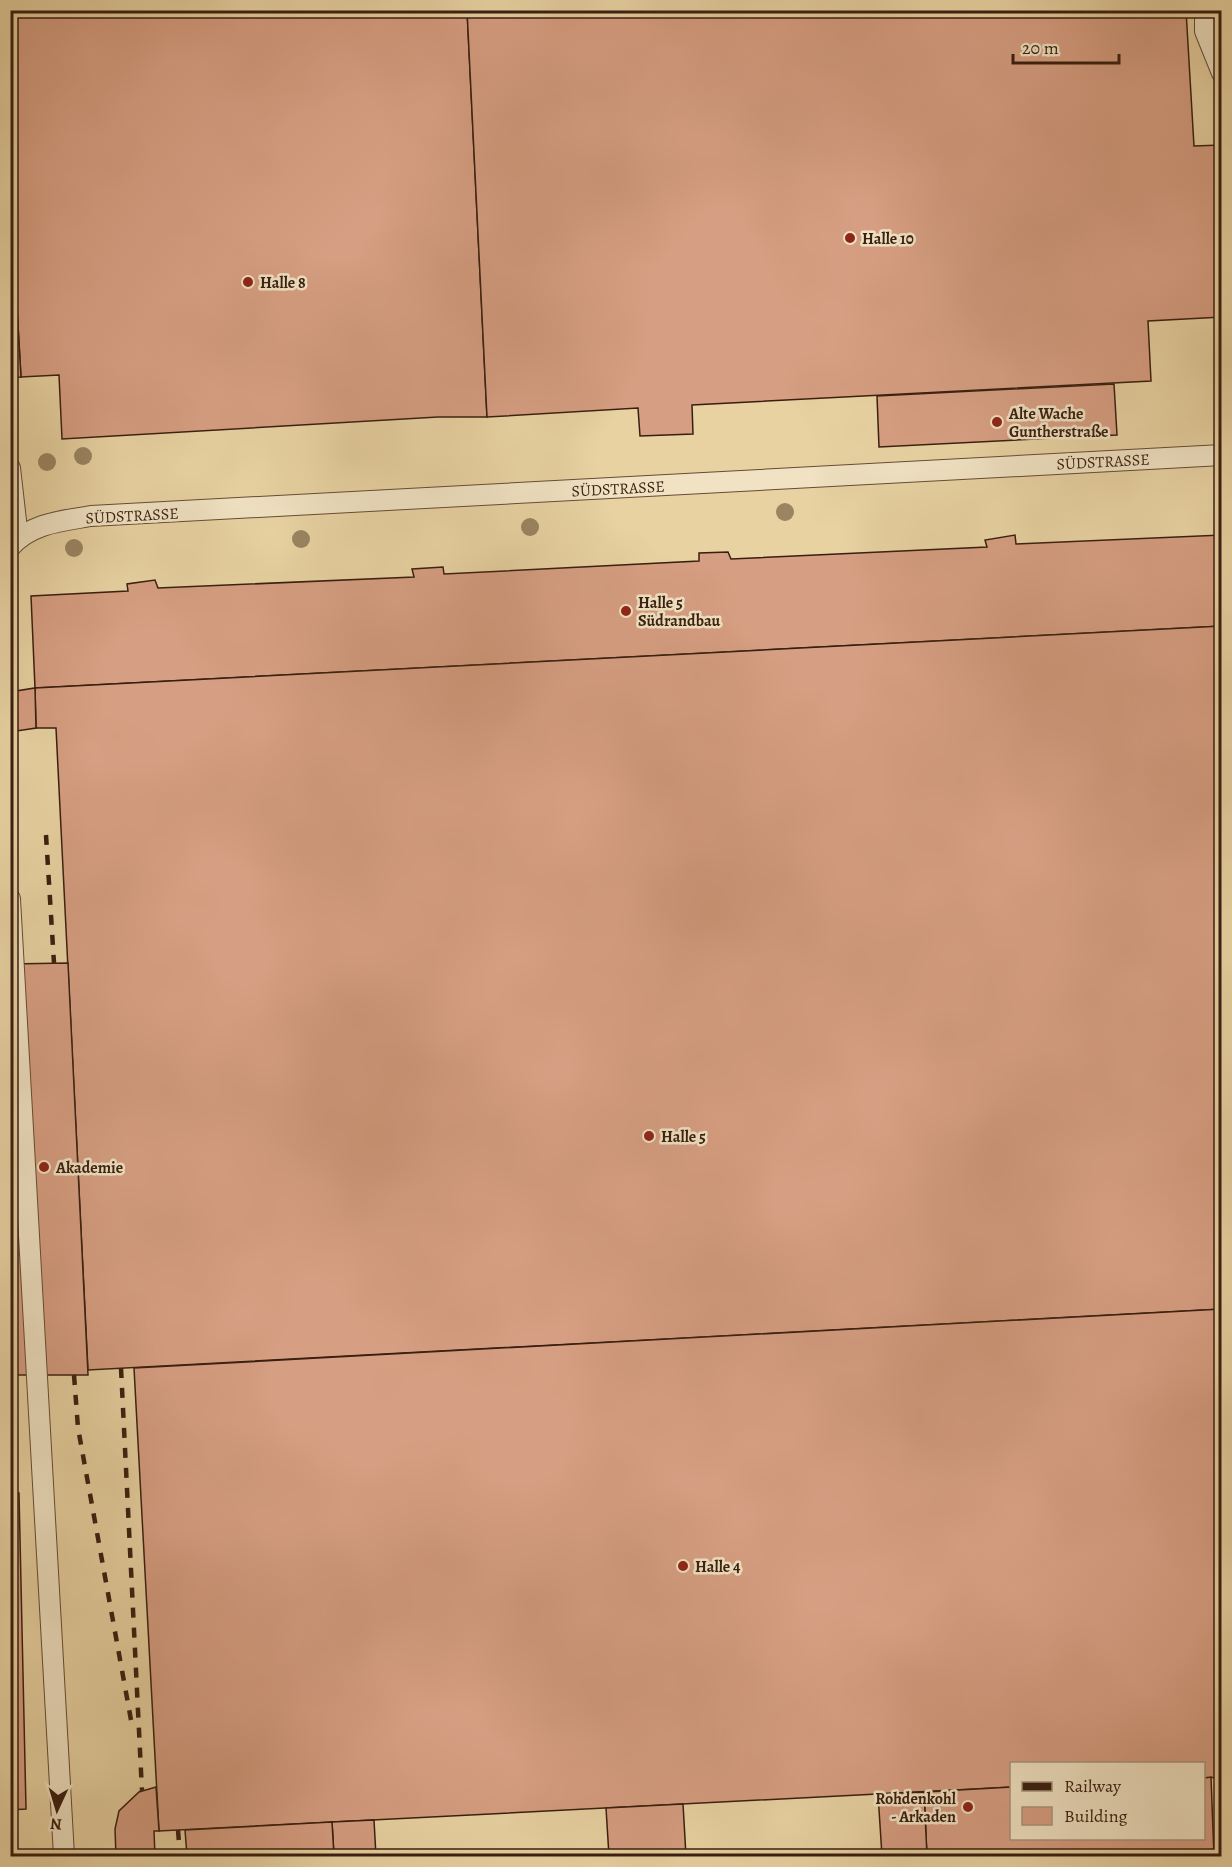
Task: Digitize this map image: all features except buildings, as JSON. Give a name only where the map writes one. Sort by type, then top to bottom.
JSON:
[{"type":"lane","points":[[1204,10],[1205,31],[1221,73]]},
{"type":"lane","name":"SÜDSTRASSE","points":[[14,543],[44,524],[91,516],[1221,455]]},
{"type":"lane","points":[[10,468],[14,543]]},
{"type":"lane","points":[[10,899],[64,1857]]},
{"type":"path","points":[[1203,1857],[1221,1845]]},
{"type":"railway","points":[[46,835],[54,963]]},
{"type":"railway","points":[[121,1368],[142,1791]]},
{"type":"railway","points":[[74,1375],[78,1428],[131,1720]]},
{"type":"railway","points":[[178,1830],[180,1856]]},
{"type":"place","name":"Halle 10","points":[[850,238]]},
{"type":"place","name":"Halle 8","points":[[248,282]]},
{"type":"place","name":"Alte Wache Guntherstraße","points":[[997,422]]},
{"type":"place","name":"Halle 5 Südrandbau","points":[[626,611]]},
{"type":"place","name":"Halle 5","points":[[649,1136]]},
{"type":"place","name":"Akademie","points":[[44,1167]]},
{"type":"place","name":"Halle 4","points":[[683,1566]]},
{"type":"place","name":"Rohdenkohl - Arkaden","points":[[968,1807]]}]
